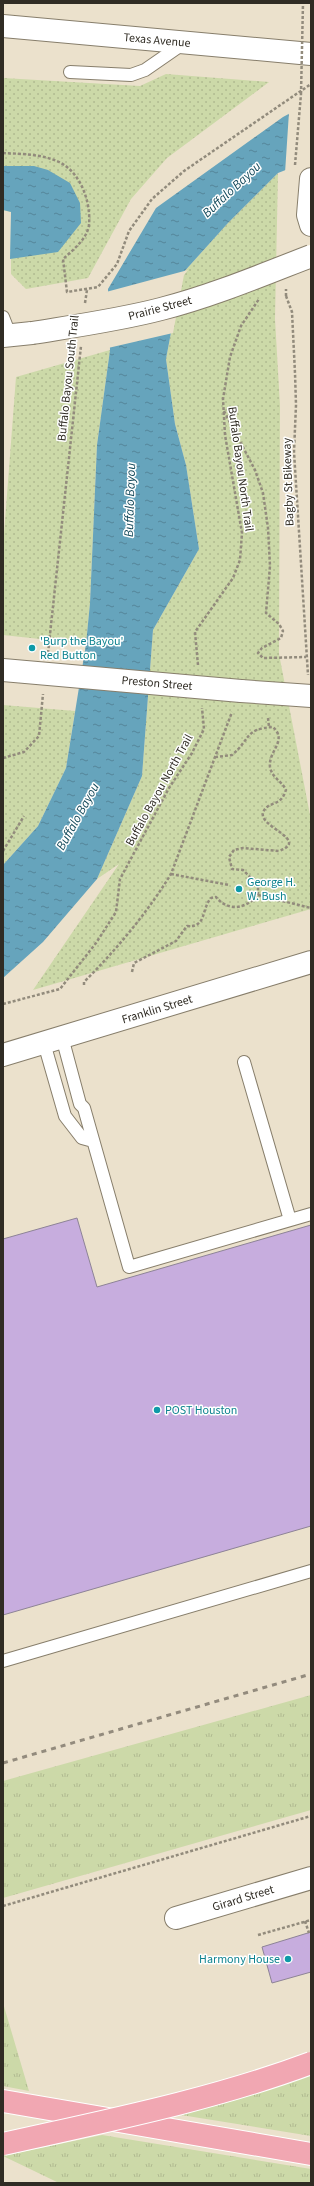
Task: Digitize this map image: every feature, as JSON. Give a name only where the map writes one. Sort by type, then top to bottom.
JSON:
[{"type":"highway","points":[[3,2144],[194,2099],[246,2085],[311,2063]]},
{"type":"highway","points":[[3,2101],[311,2154]]},
{"type":"street","name":"Texas Avenue","points":[[3,26],[306,54]]},
{"type":"street","points":[[311,179],[308,215],[311,225]]},
{"type":"street","name":"Prairie Street","points":[[5,330],[32,333],[98,322],[163,308],[230,287],[311,256]]},
{"type":"street","name":"Preston Street","points":[[3,670],[311,696]]},
{"type":"street","name":"Franklin Street","points":[[3,1055],[311,962]]},
{"type":"street","name":"Girard Street","points":[[176,1918],[311,1878]]},
{"type":"lane","points":[[70,72],[132,75],[145,70],[185,42]]},
{"type":"lane","points":[[53,1040],[65,1116],[82,1138],[93,1141]]},
{"type":"lane","points":[[53,1040],[80,1104],[84,1108],[129,1267],[311,1214]]},
{"type":"lane","points":[[244,1062],[290,1220]]},
{"type":"lane","points":[[3,1661],[311,1571]]},
{"type":"path","points":[[301,94],[306,54],[303,3]]},
{"type":"path","points":[[3,152],[38,156],[60,163],[78,176],[87,200],[89,225],[79,245],[63,259],[67,292],[86,290],[98,287],[117,264],[129,231],[152,199],[184,171],[311,84]]},
{"type":"path","name":"Buffalo Bayou South Trail","points":[[84,311],[86,290]]},
{"type":"path","name":"Buffalo Bayou North Trail","points":[[198,666],[196,632],[234,578],[240,560],[242,533],[225,435],[223,399],[230,357],[241,326],[261,295]]},
{"type":"path","name":"Bagby St Bikeway","points":[[286,296],[292,312],[295,373],[294,452],[307,669]]},
{"type":"path","name":"Buffalo Bayou South Trail","points":[[47,657],[81,343]]},
{"type":"path","points":[[223,409],[254,470],[266,511],[270,566],[266,613],[279,624],[283,631],[281,638],[262,648],[258,653],[263,658],[306,657]]},
{"type":"path","points":[[3,758],[24,752],[39,736],[44,688]]},
{"type":"path","name":"Buffalo Bayou North Trail","points":[[3,1004],[60,988],[96,943],[116,912],[120,879],[169,788],[192,753],[204,728],[201,705]]},
{"type":"path","points":[[84,986],[84,982],[127,936],[158,896],[171,874],[230,718]]},
{"type":"path","points":[[268,718],[269,727]]},
{"type":"path","points":[[132,972],[134,963],[176,941],[187,926],[193,926],[202,922],[205,916],[204,909],[211,898],[216,897],[225,906],[243,906],[252,902],[258,895],[258,885],[252,876],[244,870],[232,869],[229,857],[234,850],[243,848],[279,851],[284,849],[288,844],[286,834],[268,825],[264,819],[263,813],[267,806],[281,799],[286,790],[284,785],[274,778],[270,767],[270,757],[280,740],[278,731],[273,726],[262,726],[250,732],[232,755],[216,757]]},
{"type":"path","points":[[3,851],[24,816]]},
{"type":"path","points":[[171,874],[229,885]]},
{"type":"path","points":[[258,895],[311,908]]},
{"type":"path","points":[[3,1906],[311,1816]]},
{"type":"path","points":[[258,1935],[311,1920]]},
{"type":"path","points":[[305,1921],[309,1933]]},
{"type":"green space","points":[[166,74],[269,82],[167,158],[131,199],[88,278],[26,289],[11,274],[11,212],[3,210],[3,78],[140,86]]},
{"type":"green space","points":[[278,173],[275,319],[280,406],[279,654],[311,820],[311,909],[33,990],[119,864],[97,879],[142,776],[153,630],[199,549],[186,465],[175,424],[166,359],[182,274],[228,223]]},
{"type":"green space","points":[[110,350],[97,445],[90,603],[86,644],[3,635],[3,547],[16,377]]},
{"type":"green space","points":[[3,705],[75,711],[66,768],[38,826],[3,865]]},
{"type":"green space","points":[[311,1695],[311,1810],[3,1898],[3,1781]]},
{"type":"green space","points":[[3,2003],[29,2091],[3,2086]]},
{"type":"green space","points":[[311,2074],[311,2136],[181,2115]]},
{"type":"green space","points":[[102,2135],[311,2169],[311,2183],[59,2183],[3,2156]]},
{"type":"water","name":"Buffalo Bayou","points":[[311,102],[311,160],[278,173],[228,223],[182,274],[166,359],[175,424],[186,465],[199,549],[153,630],[142,776],[97,879],[43,942],[3,978],[3,865],[38,826],[66,768],[86,644],[90,603],[97,445],[110,350],[108,289],[156,208],[283,117]]},
{"type":"water","points":[[3,166],[34,166],[48,170],[70,183],[80,203],[81,223],[58,252],[10,259],[11,212],[3,210]]},
{"type":"pier","points":[[311,100],[311,162],[285,173],[289,112]]},
{"type":"pier","points":[[188,270],[184,275],[173,333],[108,348],[106,292]]},
{"type":"building","name":"POST Houston","points":[[77,1218],[97,1287],[311,1225],[311,1526],[3,1615],[3,1239]]},
{"type":"building","name":"Harmony House","points":[[311,1932],[311,1972],[272,1983],[262,1947]]},
{"type":"railway","points":[[3,1763],[311,1674]]},
{"type":"place","name":"'Burp the Bayou' Red Button","points":[[32,648]]},
{"type":"place","name":"George H. W. Bush","points":[[239,889]]},
{"type":"place","name":"POST Houston","points":[[157,1410]]},
{"type":"place","name":"Harmony House","points":[[288,1959]]}]
